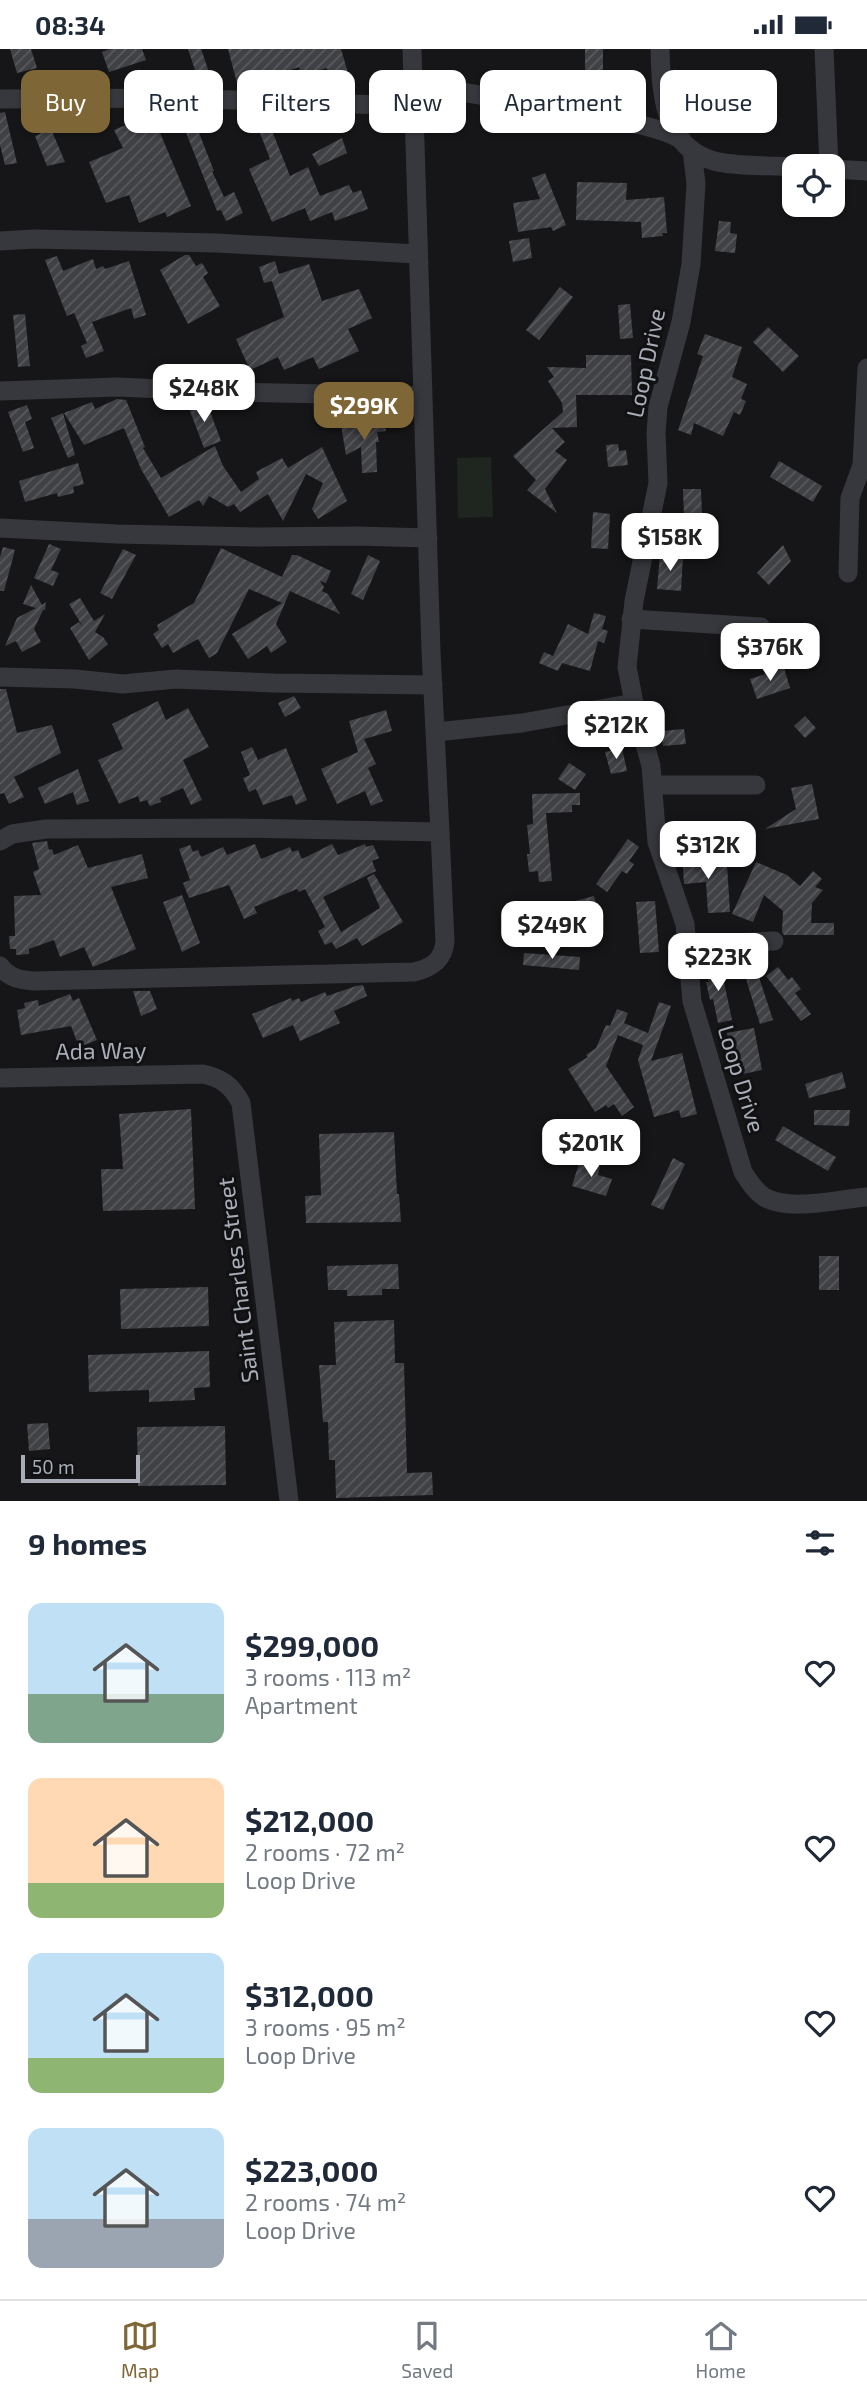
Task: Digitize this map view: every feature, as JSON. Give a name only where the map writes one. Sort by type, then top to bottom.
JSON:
[{"type":"street","points":[[412,49],[413,70]]},
{"type":"street","name":"Loop Drive","points":[[660,49],[664,107],[667,117],[686,145],[696,184],[691,264],[678,334],[658,407],[658,483],[631,619],[627,667],[650,759],[657,842],[682,912],[688,945],[692,1001],[739,1160],[749,1181],[766,1198],[785,1204],[867,1197]]},
{"type":"street","points":[[824,49],[830,154]]},
{"type":"street","points":[[466,91],[660,130],[702,157],[716,162],[782,166]]},
{"type":"street","points":[[0,99],[171,98],[369,105]]},
{"type":"street","points":[[0,966],[9,976],[34,981],[424,970],[438,961],[443,954],[445,941],[422,396],[415,133]]},
{"type":"street","points":[[845,169],[867,171]]},
{"type":"street","points":[[0,241],[34,239],[217,243],[417,254]]},
{"type":"street","points":[[848,573],[850,498],[862,465],[867,368]]},
{"type":"street","points":[[0,391],[117,387],[422,396]]},
{"type":"street","points":[[0,528],[49,532],[209,536],[357,535],[428,538]]},
{"type":"street","points":[[631,619],[761,627]]},
{"type":"street","points":[[0,677],[75,679],[122,684],[176,679],[433,685]]},
{"type":"street","points":[[436,732],[556,719],[634,703]]},
{"type":"street","points":[[653,785],[756,785]]},
{"type":"street","points":[[0,841],[12,834],[47,829],[236,828],[440,832]]},
{"type":"street","points":[[688,945],[774,941]]},
{"type":"street","name":"Ada Way","points":[[0,1078],[203,1074]]},
{"type":"street","name":"Saint Charles Street","points":[[203,1074],[218,1077],[228,1085],[241,1103],[289,1501]]},
{"type":"shaded area","points":[[491,457],[493,517],[458,518],[457,458]]},
{"type":"building","points":[[10,49],[31,49],[37,68],[17,73]]},
{"type":"building","points":[[110,49],[142,49],[146,60],[110,72],[102,52]]},
{"type":"building","points":[[188,49],[201,49],[208,70],[195,70]]},
{"type":"building","points":[[228,49],[341,49],[347,70],[300,70],[299,67],[291,70],[237,70],[237,83]]},
{"type":"building","points":[[585,49],[603,49],[603,70],[585,70]]},
{"type":"building","points":[[5,112],[17,163],[5,165],[0,145],[0,113]]},
{"type":"building","points":[[124,126],[124,133],[160,133],[191,206],[167,217],[165,212],[139,223],[129,195],[106,203],[89,162],[123,148],[114,130]]},
{"type":"building","points":[[53,133],[65,162],[47,166],[35,136]]},
{"type":"building","points":[[186,133],[199,133],[224,197],[234,192],[243,213],[226,221],[221,210],[217,211]]},
{"type":"building","points":[[260,133],[273,133],[290,176],[308,167],[320,196],[349,185],[353,193],[361,190],[368,209],[335,221],[332,212],[310,221],[305,208],[272,222],[249,169],[270,159]]},
{"type":"building","points":[[342,138],[347,153],[319,166],[312,154]]},
{"type":"building","points":[[545,173],[566,225],[553,231],[551,227],[518,232],[513,203],[540,199],[532,178]]},
{"type":"building","points":[[577,182],[627,183],[626,200],[664,197],[667,233],[662,233],[663,236],[642,238],[641,222],[576,220]]},
{"type":"building","points":[[719,221],[731,222],[730,233],[737,234],[735,253],[715,251]]},
{"type":"building","points":[[529,238],[532,258],[513,262],[509,241]]},
{"type":"building","points":[[189,255],[196,266],[202,263],[208,273],[203,277],[220,306],[188,324],[160,270]]},
{"type":"building","points":[[57,256],[63,271],[93,259],[96,269],[103,266],[105,269],[129,261],[146,315],[134,319],[131,308],[92,322],[104,351],[86,358],[81,346],[87,343],[74,313],[67,316],[45,260]]},
{"type":"building","points":[[275,261],[279,274],[309,264],[322,301],[359,289],[372,318],[348,329],[359,351],[319,369],[313,357],[284,370],[278,357],[250,370],[236,339],[284,317],[272,281],[264,283],[259,267]]},
{"type":"building","points":[[560,287],[573,297],[539,340],[526,330]]},
{"type":"building","points":[[630,304],[633,338],[620,339],[618,305]]},
{"type":"building","points":[[25,314],[30,366],[18,367],[13,315]]},
{"type":"building","points":[[768,327],[799,356],[783,372],[753,342]]},
{"type":"building","points":[[705,334],[742,347],[732,377],[747,384],[741,399],[746,401],[740,415],[734,412],[723,436],[694,423],[691,435],[678,430],[703,356],[697,354]]},
{"type":"building","points":[[586,355],[631,355],[632,395],[576,395],[577,427],[552,428],[565,442],[555,451],[567,460],[545,489],[557,513],[527,490],[536,480],[513,456],[563,412],[562,403],[548,381],[554,377],[547,367],[586,368]]},
{"type":"building","points":[[117,399],[126,400],[145,447],[143,448],[161,478],[215,446],[223,466],[241,492],[259,479],[256,472],[282,458],[288,468],[322,447],[347,501],[318,519],[312,509],[323,483],[306,474],[283,521],[268,494],[240,512],[234,504],[228,507],[209,496],[203,506],[199,500],[169,517],[141,469],[124,428],[84,445],[64,413],[92,402],[95,409]]},
{"type":"building","points":[[187,403],[200,403],[202,408],[208,406],[221,441],[204,448]]},
{"type":"building","points":[[27,405],[32,419],[25,422],[34,448],[23,452],[8,412]]},
{"type":"building","points":[[63,413],[75,455],[68,458],[51,418]]},
{"type":"building","points":[[384,419],[386,431],[377,432],[377,472],[362,473],[361,447],[346,455],[341,425]]},
{"type":"building","points":[[618,444],[619,451],[626,450],[628,465],[608,467],[606,445]]},
{"type":"building","points":[[779,461],[822,486],[813,502],[770,477]]},
{"type":"building","points":[[78,463],[84,484],[73,487],[74,493],[58,497],[57,493],[25,502],[19,481]]},
{"type":"building","points":[[683,489],[701,489],[702,516],[684,516]]},
{"type":"building","points":[[593,512],[610,514],[608,549],[591,548]]},
{"type":"building","points":[[49,544],[61,549],[51,570],[59,573],[53,586],[34,578]]},
{"type":"building","points":[[783,545],[791,561],[769,585],[757,573]]},
{"type":"building","points":[[3,547],[15,550],[4,591],[0,591],[0,557]]},
{"type":"building","points":[[221,548],[282,577],[292,555],[331,571],[326,583],[320,581],[324,587],[322,591],[328,594],[340,614],[290,591],[276,624],[287,642],[271,653],[267,646],[248,659],[232,634],[282,603],[249,589],[217,653],[209,658],[198,639],[173,653],[168,644],[162,648],[153,634],[159,630],[157,625],[194,603]]},
{"type":"building","points":[[123,549],[136,555],[112,599],[100,593]]},
{"type":"building","points":[[660,554],[683,556],[681,591],[657,589]]},
{"type":"building","points":[[368,555],[380,561],[363,600],[351,594]]},
{"type":"building","points":[[31,585],[42,605],[46,602],[45,610],[34,629],[41,642],[22,652],[16,641],[5,646],[17,618],[36,608],[23,604]]},
{"type":"building","points":[[80,598],[94,621],[105,614],[95,632],[108,644],[89,660],[70,628],[79,622],[83,627],[69,604]]},
{"type":"building","points":[[594,613],[606,616],[602,629],[608,631],[604,643],[598,641],[590,671],[562,663],[558,671],[539,663],[544,652],[553,656],[568,624],[588,634]]},
{"type":"building","points":[[784,668],[790,688],[757,699],[750,679]]},
{"type":"building","points":[[0,689],[6,689],[17,733],[52,725],[61,753],[14,777],[24,797],[9,804],[4,793],[0,794]]},
{"type":"building","points":[[294,696],[301,708],[285,717],[278,703]]},
{"type":"building","points":[[158,701],[166,720],[188,708],[209,747],[183,760],[202,800],[191,805],[183,788],[160,798],[161,802],[150,806],[147,800],[140,802],[138,796],[119,804],[98,760],[123,749],[112,724]]},
{"type":"building","points":[[386,710],[392,731],[364,739],[376,764],[368,768],[383,801],[371,806],[365,791],[337,804],[321,769],[358,752],[349,721]]},
{"type":"building","points":[[805,716],[816,728],[805,738],[794,726]]},
{"type":"building","points":[[684,729],[686,744],[663,746],[661,731]]},
{"type":"building","points":[[252,747],[258,760],[286,748],[307,800],[296,805],[292,795],[263,805],[256,789],[249,792],[243,778],[250,775],[241,752]]},
{"type":"building","points":[[622,748],[627,771],[611,774],[605,752]]},
{"type":"building","points":[[569,763],[586,774],[575,790],[558,779]]},
{"type":"building","points":[[78,769],[89,801],[77,805],[73,792],[45,804],[38,788]]},
{"type":"building","points":[[812,784],[819,819],[765,829],[796,809],[791,788]]},
{"type":"building","points":[[580,793],[580,805],[572,805],[572,812],[546,813],[552,881],[539,882],[538,871],[529,872],[527,854],[530,854],[527,825],[533,824],[532,794]]},
{"type":"building","points":[[628,839],[639,847],[629,861],[634,864],[627,874],[622,871],[607,892],[596,884]]},
{"type":"building","points":[[47,841],[49,850],[52,849],[54,855],[78,845],[88,868],[142,854],[148,878],[111,887],[136,949],[93,967],[84,947],[60,957],[54,940],[29,949],[29,954],[16,955],[16,949],[10,949],[9,936],[15,936],[14,896],[41,895],[33,872],[39,869],[32,843]]},
{"type":"building","points":[[255,844],[261,859],[290,847],[292,852],[298,850],[302,859],[332,844],[338,855],[365,844],[366,847],[373,845],[379,858],[372,861],[376,871],[323,897],[341,932],[380,908],[367,878],[374,874],[403,922],[362,946],[357,938],[336,949],[332,942],[325,945],[318,931],[325,927],[305,889],[299,892],[297,889],[254,907],[257,913],[244,919],[229,885],[189,898],[183,883],[190,880],[179,849],[190,845],[193,852],[198,850],[201,857],[223,847],[227,855]]},
{"type":"building","points":[[682,851],[703,853],[701,866],[727,865],[730,912],[708,913],[706,882],[684,884]]},
{"type":"building","points":[[756,862],[787,875],[800,886],[813,871],[822,879],[815,887],[823,890],[812,903],[811,923],[834,923],[834,935],[784,935],[783,911],[764,895],[753,922],[732,914]]},
{"type":"building","points":[[182,895],[200,943],[182,952],[163,902]]},
{"type":"building","points":[[594,896],[600,920],[582,925],[575,901]]},
{"type":"building","points":[[655,901],[659,952],[640,953],[636,902]]},
{"type":"building","points":[[524,953],[580,957],[579,970],[523,965]]},
{"type":"building","points":[[720,963],[732,1020],[718,1023],[713,999],[710,1000],[705,967]]},
{"type":"building","points":[[778,967],[788,980],[792,977],[801,989],[795,993],[811,1014],[801,1021],[766,976]]},
{"type":"building","points":[[757,971],[773,1020],[760,1024],[745,976]]},
{"type":"building","points":[[363,985],[367,996],[334,1011],[340,1023],[300,1041],[293,1025],[263,1038],[252,1014],[291,998],[292,1001],[299,998],[301,1002],[325,992],[327,996]]},
{"type":"building","points":[[133,991],[150,991],[157,1009],[141,1016]]},
{"type":"building","points":[[70,994],[73,1001],[79,998],[97,1040],[79,1047],[71,1026],[21,1035],[17,1010],[25,1008],[24,1003],[38,1000],[39,1006]]},
{"type":"building","points":[[659,1002],[671,1006],[651,1061],[682,1053],[697,1114],[681,1118],[679,1110],[654,1117],[638,1060],[643,1045],[618,1035],[606,1066],[634,1107],[622,1116],[614,1104],[608,1108],[606,1105],[595,1112],[568,1069],[588,1057],[586,1055],[596,1048],[617,1009],[628,1013],[624,1023],[648,1033]]},
{"type":"building","points":[[754,1028],[762,1070],[743,1074],[740,1060],[732,1062],[727,1033]]},
{"type":"building","points":[[842,1072],[846,1088],[809,1098],[805,1084]]},
{"type":"building","points":[[191,1109],[195,1209],[103,1211],[101,1169],[123,1169],[119,1114]]},
{"type":"building","points":[[814,1110],[850,1110],[849,1126],[814,1125]]},
{"type":"building","points":[[783,1126],[836,1157],[828,1171],[775,1140]]},
{"type":"building","points":[[394,1132],[401,1222],[306,1223],[305,1196],[321,1195],[319,1134]]},
{"type":"building","points":[[673,1158],[685,1164],[663,1210],[651,1205]]},
{"type":"building","points":[[580,1160],[600,1166],[598,1175],[612,1179],[606,1196],[572,1186]]},
{"type":"building","points":[[819,1256],[839,1256],[839,1290],[819,1290]]},
{"type":"building","points":[[398,1264],[399,1289],[382,1289],[382,1295],[347,1296],[347,1290],[328,1290],[327,1266]]},
{"type":"building","points":[[208,1287],[209,1326],[121,1329],[120,1289]]},
{"type":"building","points":[[394,1320],[395,1363],[404,1363],[407,1473],[432,1472],[433,1495],[336,1498],[335,1460],[329,1460],[328,1422],[323,1422],[319,1365],[336,1365],[334,1322]]},
{"type":"building","points":[[209,1351],[210,1387],[194,1388],[195,1400],[149,1402],[149,1390],[89,1392],[88,1355]]},
{"type":"building","points":[[48,1423],[50,1449],[29,1451],[27,1424]]},
{"type":"building","points":[[225,1426],[226,1485],[138,1486],[137,1427]]}]
